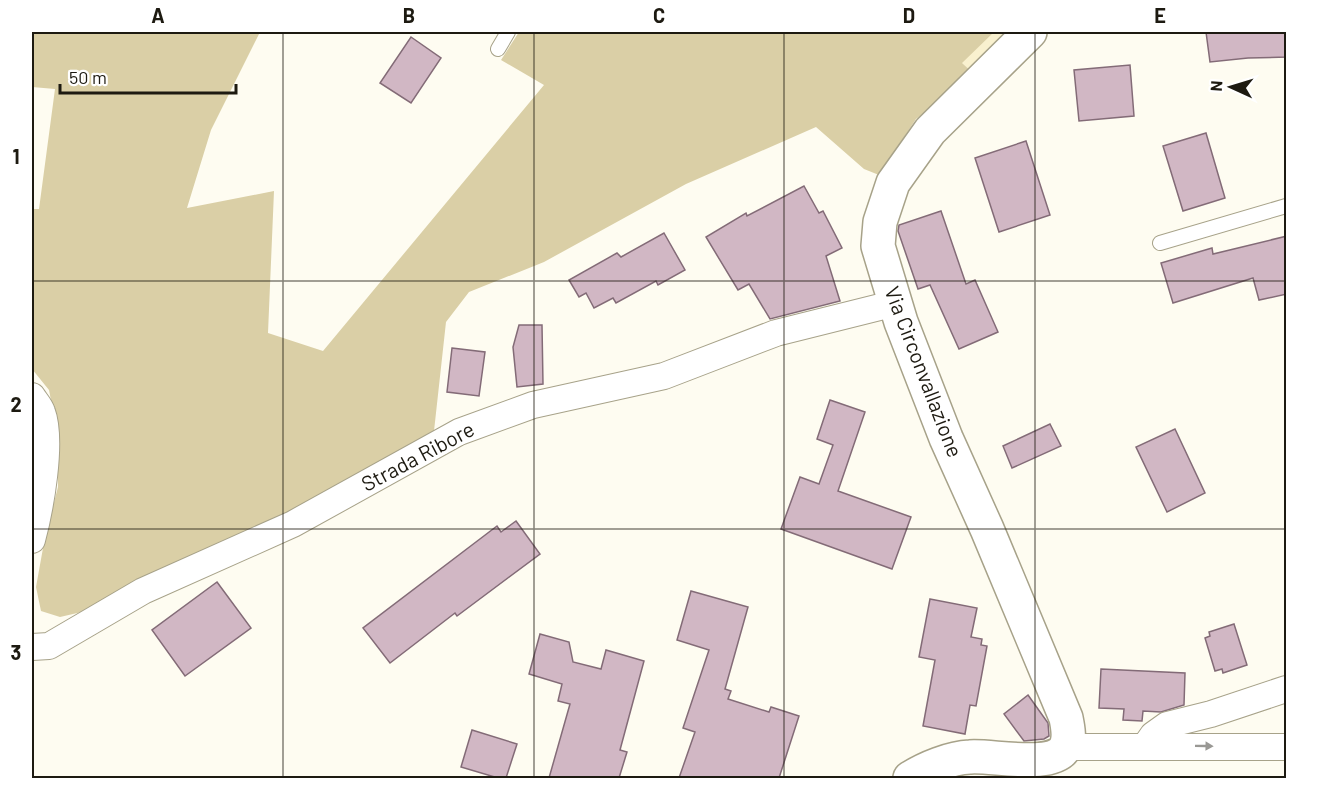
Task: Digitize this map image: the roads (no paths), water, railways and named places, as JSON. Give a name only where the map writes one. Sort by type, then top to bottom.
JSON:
[{"type":"main road","name":"Via Circonvallazione","points":[[1027,32],[930,131],[893,183],[880,222],[878,246],[901,322],[946,438],[1066,718],[1069,733],[1065,747]]},
{"type":"main road","points":[[910,778],[925,769],[967,756],[992,768],[1042,760],[1058,755],[1065,747]]},
{"type":"street","name":"Strada Ribore","points":[[32,647],[49,646],[143,591],[293,524],[459,432],[533,405],[664,376],[776,333],[896,303]]},
{"type":"street","points":[[32,396],[42,411],[46,440],[38,517],[32,540]]},
{"type":"street","points":[[1146,745],[1153,735],[1167,725],[1211,714],[1287,689]]},
{"type":"street","points":[[1065,747],[1103,748],[1146,745],[1287,747]]},
{"type":"lane","points":[[498,49],[508,32]]},
{"type":"lane","points":[[1160,243],[1287,206]]}]
